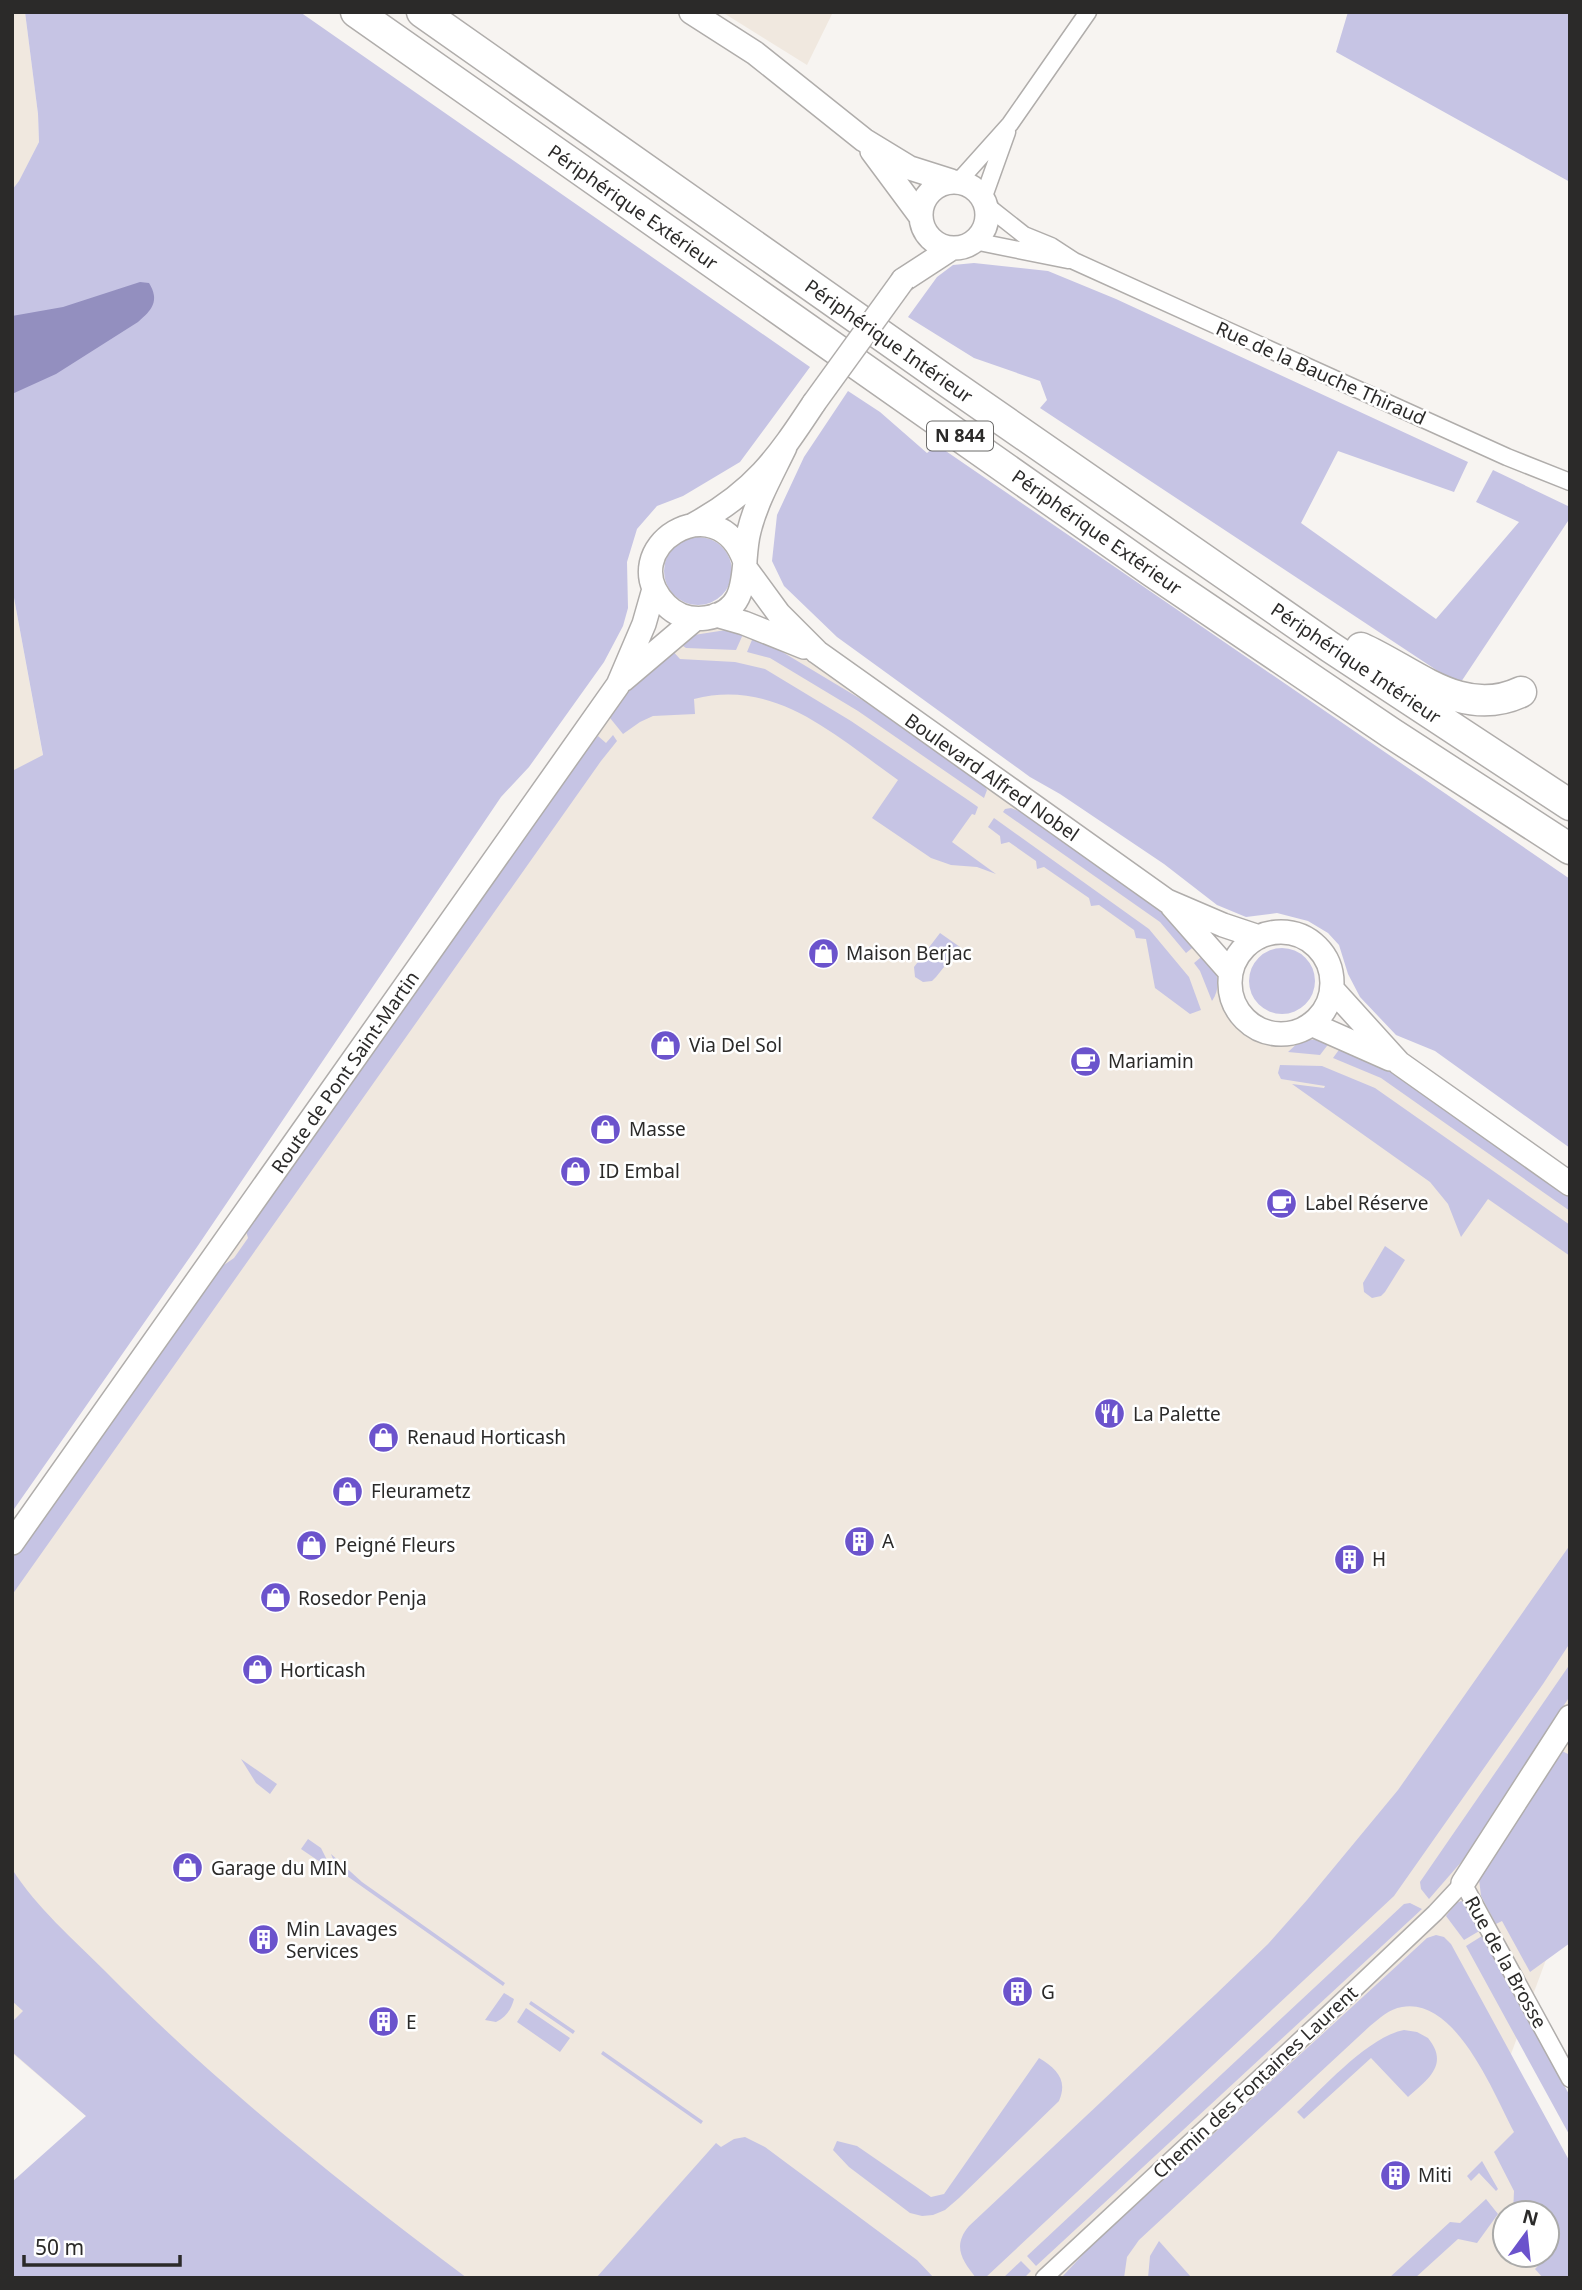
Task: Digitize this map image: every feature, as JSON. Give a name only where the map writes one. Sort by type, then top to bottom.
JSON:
[{"type":"highway","name":"Périphérique Extérieur","points":[[356,12],[1153,572],[1391,733],[1570,849]]},
{"type":"highway","name":"Périphérique Intérieur","points":[[422,12],[1301,627],[1570,805]]},
{"type":"highway","points":[[1301,627],[1364,649],[1445,692],[1464,699],[1504,700],[1521,692]]},
{"type":"main road","points":[[691,12],[755,53],[864,140],[910,168],[976,190],[984,202],[986,225],[963,245],[903,280]]},
{"type":"main road","points":[[864,140],[941,245],[963,245]]},
{"type":"main road","points":[[706,617],[683,616],[671,610],[658,597],[651,570],[658,547],[673,531],[719,511],[753,484],[785,447],[903,280],[923,224],[925,197],[941,184],[954,181]]},
{"type":"main road","points":[[618,685],[653,652],[735,601],[744,583],[749,531],[785,447]]},
{"type":"main road","points":[[693,524],[708,525],[732,538],[742,553],[745,565]]},
{"type":"main road","name":"Boulevard Alfred Nobel","points":[[745,565],[779,614],[817,652],[1167,901],[1259,937]]},
{"type":"main road","name":"Route de Pont Saint-Martin","points":[[12,1543],[618,685],[644,624],[654,589]]},
{"type":"main road","name":"Boulevard Alfred Nobel","points":[[706,617],[744,623],[817,652]]},
{"type":"main road","name":"Boulevard Alfred Nobel","points":[[1167,901],[1231,973]]},
{"type":"main road","points":[[1284,932],[1307,939],[1320,950],[1329,964],[1332,989],[1325,1009],[1311,1024],[1278,1034],[1264,1031],[1241,1014],[1234,1002],[1231,973],[1241,951],[1259,937],[1284,932]]},
{"type":"main road","points":[[1332,989],[1399,1063]]},
{"type":"main road","points":[[1311,1024],[1399,1063],[1570,1184]]},
{"type":"main road","points":[[1462,1882],[1570,1717]]},
{"type":"street","points":[[954,181],[1010,124],[1088,12]]},
{"type":"street","points":[[984,202],[1010,124]]},
{"type":"street","name":"Rue de la Bauche Thiraud","points":[[984,202],[1024,235],[1051,246],[1074,261],[1507,457],[1570,482]]},
{"type":"street","name":"Rue de la Bauche Thiraud","points":[[963,245],[1013,248],[1074,261]]},
{"type":"street","name":"Rue de la Brosse","points":[[1462,1882],[1570,2079]]},
{"type":"street","name":"Chemin des Fontaines Laurent","points":[[1044,2278],[1323,2019],[1434,1913],[1462,1882]]},
{"type":"shaded area","points":[[12,12],[25,12],[39,142],[19,182],[12,190]]},
{"type":"shaded area","points":[[25,12],[300,12],[810,367],[740,462],[683,496],[657,506],[637,529],[627,562],[628,608],[623,626],[604,662],[529,767],[501,797],[197,1247],[12,1512],[12,771],[43,755],[12,587],[12,190],[39,142]]},
{"type":"shaded area","points":[[722,12],[833,12],[807,65]]},
{"type":"shaded area","points":[[1348,12],[1570,12],[1570,182],[1336,52]]},
{"type":"shaded area","points":[[974,263],[1048,271],[1116,299],[1468,462],[1454,492],[1338,451],[1301,523],[1436,619],[1519,522],[1476,502],[1493,470],[1570,507],[1570,518],[1459,685],[1040,408],[1047,400],[1040,381],[974,358],[908,317],[937,277],[953,265]]},
{"type":"shaded area","points":[[140,282],[149,283],[154,300],[151,309],[138,322],[56,374],[12,394],[12,316],[63,307]]},
{"type":"shaded area","points":[[848,391],[880,412],[927,453],[937,445],[1570,879],[1570,1148],[1435,1051],[1396,1035],[1360,997],[1348,974],[1339,945],[1328,933],[1308,921],[1277,913],[1246,917],[1217,905],[1164,864],[1030,777],[837,637],[784,586],[772,561],[777,515],[804,457]]},
{"type":"shaded area","points":[[698,537],[711,540],[722,547],[729,558],[732,571],[729,584],[722,595],[711,602],[698,605],[685,602],[674,595],[667,584],[664,571],[667,558],[674,547],[685,540]]},
{"type":"shaded area","points":[[12,587],[43,756],[12,771]]},
{"type":"shaded area","points":[[695,619],[817,652],[1231,973],[1237,1008],[1258,1028],[1295,1032],[1311,1024],[1399,1063],[1570,1186],[1570,1895],[1501,2081],[1542,2199],[1491,2199],[1491,2269],[1561,2269],[1561,2252],[1570,2278],[258,2278],[86,2116],[12,2053],[12,1547],[618,685]]},
{"type":"shaded area","points":[[726,630],[744,632],[736,650],[686,648],[677,642],[694,635]]},
{"type":"shaded area","points":[[754,635],[864,701],[983,784],[987,790],[984,798],[858,711],[770,658],[747,652]]},
{"type":"shaded area","points":[[670,648],[680,659],[735,662],[765,669],[851,721],[968,800],[978,807],[975,815],[972,814],[952,842],[996,874],[977,867],[951,865],[931,858],[872,818],[898,780],[827,729],[778,704],[752,697],[724,695],[694,699],[695,714],[653,716],[623,734],[610,718],[634,683]]},
{"type":"shaded area","points":[[613,735],[617,741],[12,1595],[12,1559],[218,1269],[234,1258],[248,1238],[246,1231],[568,773],[598,736],[606,743]]},
{"type":"shaded area","points":[[1011,808],[1024,813],[1114,875],[1178,925],[1197,944],[1186,953],[1160,922],[1003,812]]},
{"type":"shaded area","points":[[994,818],[1149,929],[1189,977],[1201,1010],[1190,1014],[1155,988],[1146,939],[1136,938],[1134,930],[1099,905],[1091,906],[1089,898],[1044,867],[1037,869],[1036,861],[1009,842],[1001,844],[1000,836],[988,827]]},
{"type":"shaded area","points":[[940,933],[960,947],[932,981],[923,982],[915,977],[914,967]]},
{"type":"shaded area","points":[[1275,948],[1289,948],[1301,953],[1310,962],[1315,981],[1313,994],[1306,1005],[1289,1014],[1275,1014],[1263,1009],[1254,1000],[1249,988],[1249,974],[1254,962],[1263,953]]},
{"type":"shaded area","points":[[1206,953],[1218,983],[1212,1001],[1194,963]]},
{"type":"shaded area","points":[[1317,1039],[1330,1042],[1320,1055],[1288,1052],[1300,1041]]},
{"type":"shaded area","points":[[1341,1047],[1400,1077],[1570,1198],[1570,1211],[1381,1078],[1333,1058]]},
{"type":"shaded area","points":[[1280,1065],[1322,1066],[1375,1088],[1570,1225],[1570,1256],[1488,1199],[1461,1237],[1448,1204],[1430,1182],[1292,1084],[1325,1086],[1281,1079],[1278,1073]]},
{"type":"shaded area","points":[[1385,1246],[1405,1260],[1385,1292],[1372,1298],[1364,1292],[1363,1283]]},
{"type":"shaded area","points":[[1570,1545],[1570,1643],[1394,1896],[985,2278],[976,2278],[963,2259],[960,2246],[969,2226],[1268,1944],[1307,1900],[1398,1790]]},
{"type":"shaded area","points":[[1570,1664],[1570,1696],[1463,1860],[1429,1899],[1421,1889],[1420,1882]]},
{"type":"shaded area","points":[[1560,1750],[1568,1754],[1570,1752],[1570,1943],[1530,1972],[1502,1921],[1496,1924],[1481,1896],[1479,1879]]},
{"type":"shaded area","points":[[241,1759],[277,1784],[270,1794],[256,1783]]},
{"type":"shaded area","points":[[308,1839],[321,1848],[332,1870],[301,1849]]},
{"type":"shaded area","points":[[331,1854],[362,1882],[505,1983],[503,1986],[337,1869]]},
{"type":"shaded area","points":[[12,1869],[56,1923],[147,2013],[235,2093],[372,2206],[467,2278],[12,2278],[12,2182],[86,2116],[12,2052],[12,2022],[23,2011],[12,2001]]},
{"type":"shaded area","points":[[1410,1903],[1422,1909],[1036,2266],[1027,2256],[1404,1904]]},
{"type":"shaded area","points":[[1456,1903],[1466,1903],[1481,1930],[1464,1940],[1446,1916]]},
{"type":"shaded area","points":[[1436,1935],[1444,1937],[1451,1944],[1570,2162],[1570,2278],[1543,2278],[1535,2269],[1561,2269],[1561,2199],[1514,2199],[1514,2191],[1494,2152],[1514,2132],[1471,2052],[1456,2032],[1439,2017],[1421,2008],[1402,2007],[1389,2012],[1370,2026],[1139,2240],[1127,2257],[1124,2278],[1061,2278],[1089,2248],[1427,1938]]},
{"type":"shaded area","points":[[1482,1936],[1570,2096],[1570,2136],[1466,1946]]},
{"type":"shaded area","points":[[504,1993],[514,1999],[508,2013],[496,2022],[485,2020]]},
{"type":"shaded area","points":[[531,2001],[575,2031],[573,2034],[529,2004]]},
{"type":"shaded area","points":[[526,2008],[570,2038],[560,2052],[517,2022]]},
{"type":"shaded area","points":[[1404,2030],[1417,2032],[1428,2038],[1437,2056],[1433,2071],[1408,2097],[1371,2058],[1304,2119],[1297,2112],[1361,2052]]},
{"type":"shaded area","points":[[603,2051],[703,2121],[701,2124],[601,2054]]},
{"type":"shaded area","points":[[1039,2058],[1059,2076],[1062,2087],[1059,2101],[945,2210],[922,2216],[910,2213],[849,2167],[833,2150],[837,2141],[857,2146],[931,2197],[944,2194]]},
{"type":"shaded area","points":[[745,2137],[765,2147],[917,2260],[934,2278],[596,2278],[716,2143],[721,2147],[734,2139]]},
{"type":"shaded area","points":[[1482,2161],[1498,2189],[1496,2191],[1479,2173],[1471,2181],[1467,2176]]},
{"type":"shaded area","points":[[1486,2199],[1491,2205],[1491,2224],[1477,2243],[1458,2239],[1415,2278],[1389,2278],[1450,2222],[1460,2223]]},
{"type":"shaded area","points":[[1159,2241],[1190,2278],[1148,2278],[1150,2256]]},
{"type":"shaded area","points":[[1021,2261],[1031,2271],[1024,2278],[1003,2278]]},
{"type":"place","name":"Maison Berjac","points":[[823,953]]},
{"type":"place","name":"Via Del Sol","points":[[666,1045]]},
{"type":"place","name":"Mariamin","points":[[1085,1061]]},
{"type":"place","name":"Masse","points":[[606,1129]]},
{"type":"place","name":"ID Embal","points":[[576,1171]]},
{"type":"place","name":"Label Réserve","points":[[1282,1203]]},
{"type":"place","name":"La Palette","points":[[1110,1414]]},
{"type":"place","name":"Renaud Horticash","points":[[384,1437]]},
{"type":"place","name":"Fleurametz","points":[[348,1491]]},
{"type":"place","name":"A","points":[[859,1541]]},
{"type":"place","name":"Peigné Fleurs","points":[[312,1545]]},
{"type":"place","name":"H","points":[[1349,1559]]},
{"type":"place","name":"Rosedor Penja","points":[[275,1598]]},
{"type":"place","name":"Horticash","points":[[257,1670]]},
{"type":"place","name":"Garage du MIN","points":[[188,1868]]},
{"type":"place","name":"Min Lavages Services","points":[[263,1940]]},
{"type":"place","name":"G","points":[[1018,1992]]},
{"type":"place","name":"E","points":[[383,2022]]},
{"type":"place","name":"Miti","points":[[1395,2175]]}]
